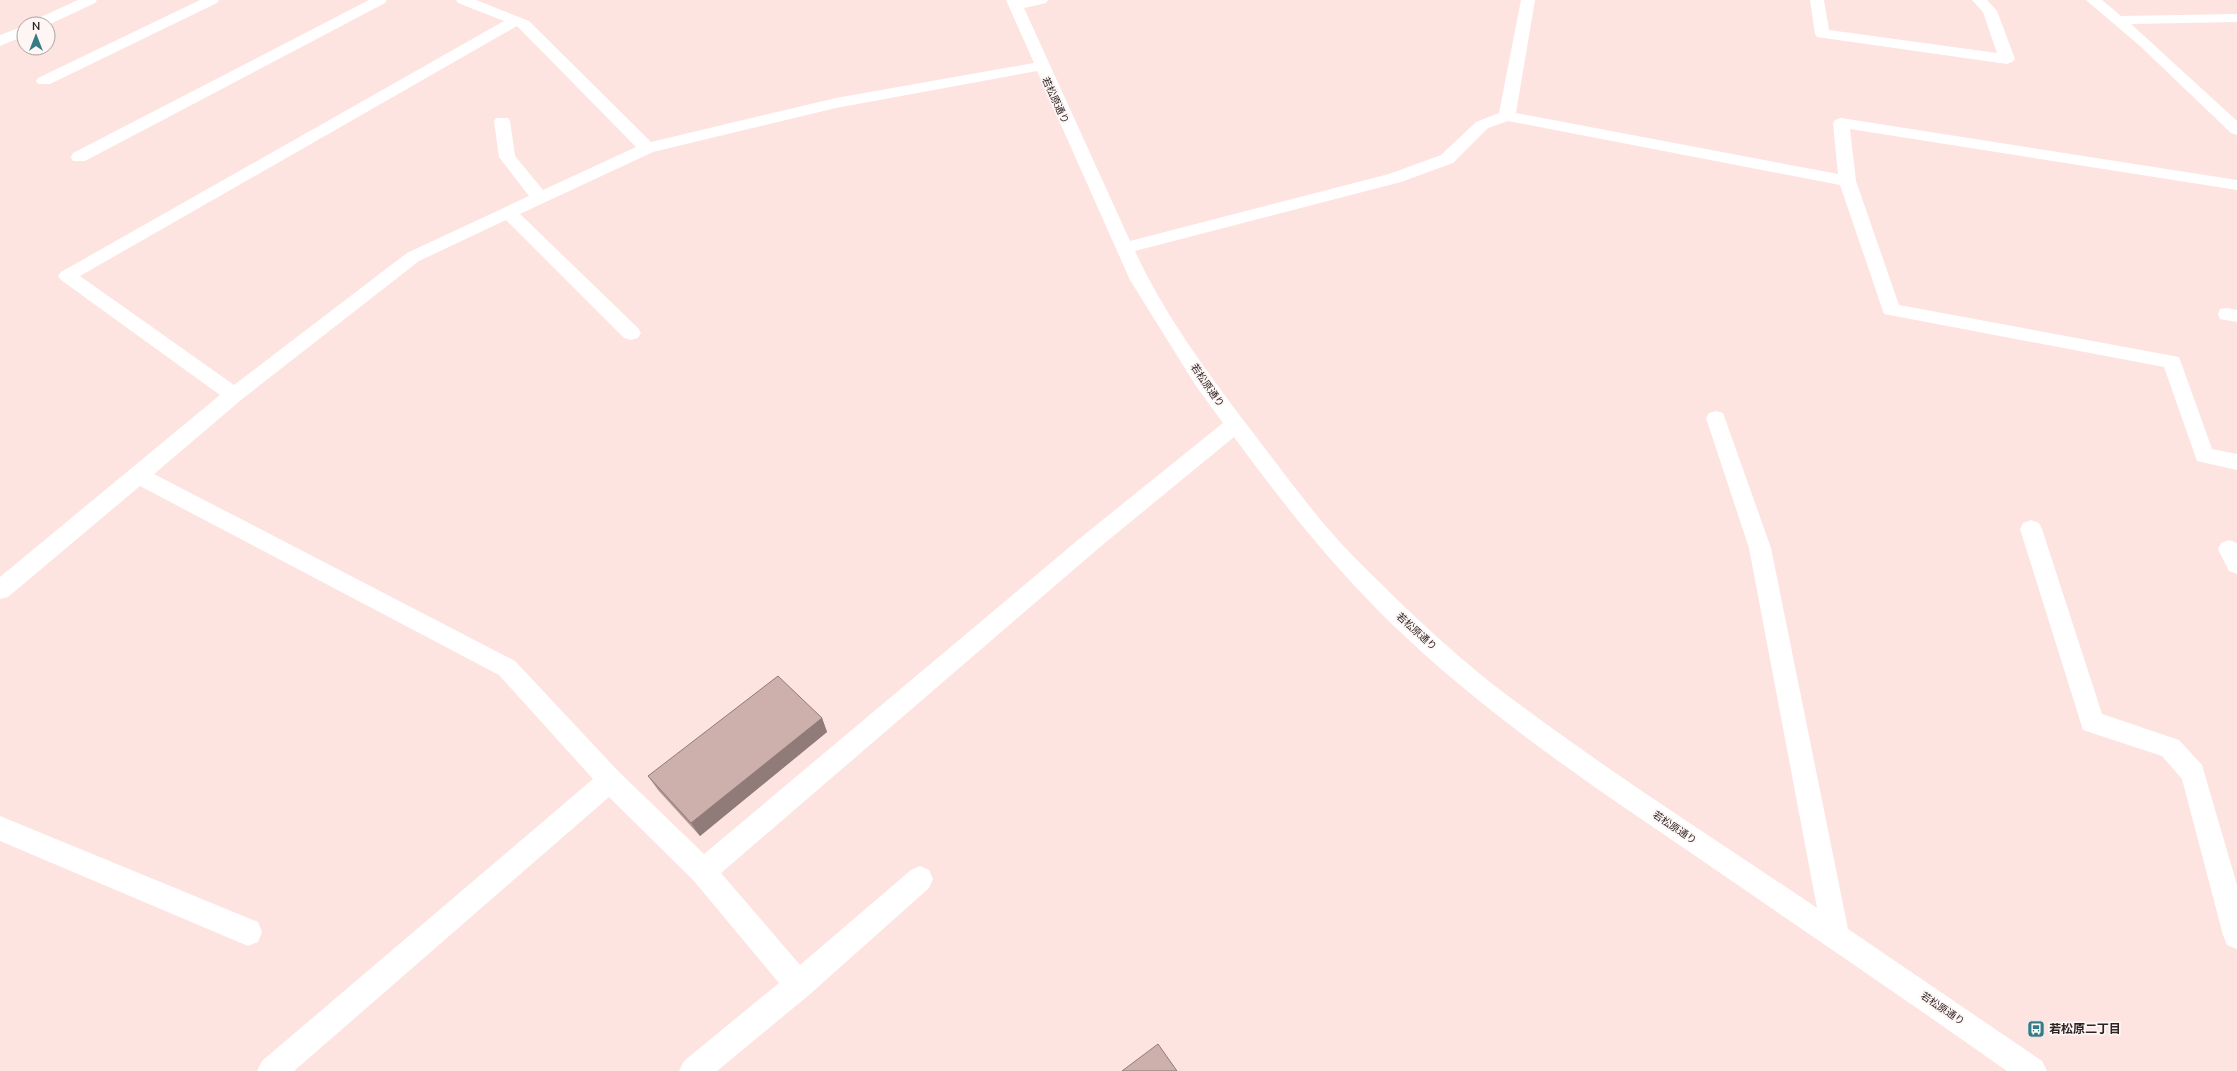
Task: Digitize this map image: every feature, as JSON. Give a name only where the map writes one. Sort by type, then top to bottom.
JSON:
[{"type":"street","points":[[55,16],[90,0]]},
{"type":"street","points":[[44,81],[212,0]]},
{"type":"street","points":[[79,157],[380,0]]},
{"type":"street","points":[[462,0],[524,24],[647,148]]},
{"type":"street","points":[[1014,3],[1041,0]]},
{"type":"street","points":[[1507,116],[1528,0]]},
{"type":"street","points":[[1817,0],[1822,34],[2007,59],[1990,11],[1980,0]]},
{"type":"street","points":[[2093,0],[2145,43],[2237,130]]},
{"type":"street","name":"若松原通り","points":[[1014,3],[1041,66],[1139,280],[1203,381],[1285,490],[1343,560],[1403,620],[1485,692],[1580,762],[2032,1071]]},
{"type":"street","points":[[2118,20],[2237,18]]},
{"type":"street","points":[[234,395],[68,276],[516,20]]},
{"type":"street","points":[[0,41],[16,34]]},
{"type":"street","points":[[0,590],[234,395],[413,258],[647,148],[836,103],[1041,66]]},
{"type":"street","points":[[1124,248],[1395,178],[1447,159],[1482,124],[1507,116],[1847,181]]},
{"type":"street","points":[[502,121],[507,157],[540,198]]},
{"type":"street","points":[[2237,185],[1841,123],[1847,181],[1891,310],[2172,362],[2204,455],[2237,462]]},
{"type":"street","points":[[509,213],[632,333]]},
{"type":"street","points":[[1716,418],[1760,548],[1836,936]]},
{"type":"street","points":[[703,872],[1092,541],[1236,424]]},
{"type":"street","points":[[138,475],[506,668],[610,780],[703,872],[799,985]]},
{"type":"street","points":[[2031,529],[2092,722],[2170,748],[2193,773],[2237,935]]},
{"type":"street","points":[[272,1071],[610,780]]},
{"type":"street","points":[[0,828],[248,932]]},
{"type":"street","points":[[694,1071],[799,985],[920,879]]},
{"type":"building","points":[[778,676],[822,718],[691,823],[648,776]]},
{"type":"building","points":[[1158,1044],[1177,1071],[1122,1071]]},
{"type":"place","name":"若松原二丁目","points":[[2036,1029]]}]
